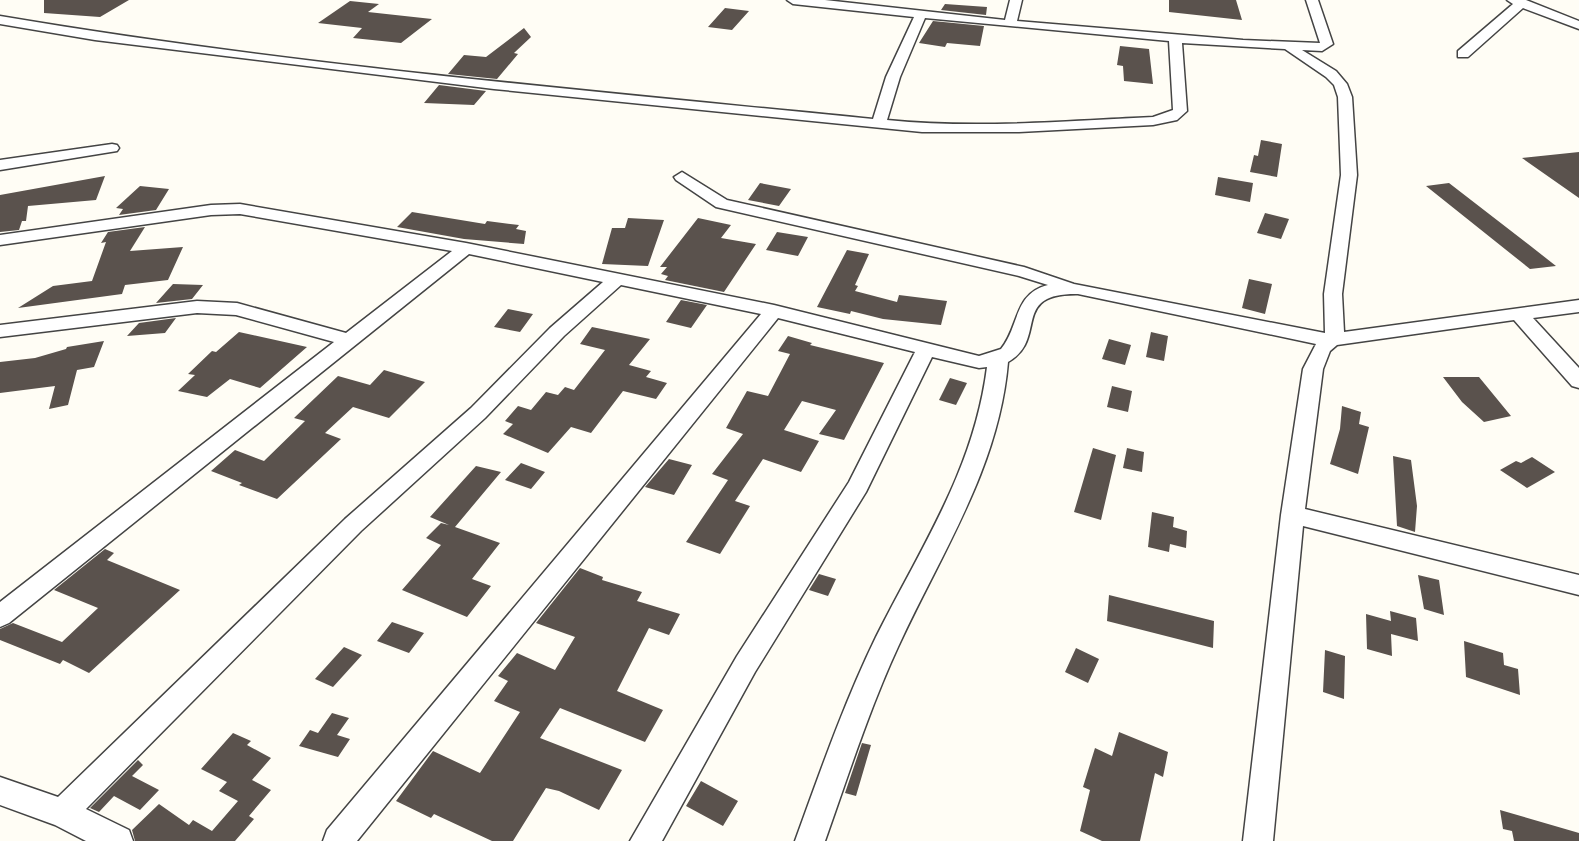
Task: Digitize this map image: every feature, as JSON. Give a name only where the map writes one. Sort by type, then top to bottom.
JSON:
[{"type":"street","points":[[793,0],[1010,24],[1309,48],[1327,44],[1312,0]]},
{"type":"street","points":[[1010,24],[1016,0]]},
{"type":"street","points":[[1463,54],[1518,1],[1579,24]]},
{"type":"street","points":[[879,123],[893,77],[921,14]]},
{"type":"street","points":[[0,20],[96,36],[480,83],[922,128],[1019,128],[1153,121],[1172,117],[1180,111],[1181,100],[1175,38]]},
{"type":"street","points":[[1258,841],[1293,514],[1313,369],[1331,340],[1333,294],[1349,175],[1345,97],[1340,84],[1331,74],[1288,47]]},
{"type":"street","points":[[0,165],[112,148]]},
{"type":"street","points":[[682,177],[722,204],[1024,272],[1079,289],[1331,340],[1579,306]]},
{"type":"street","points":[[0,240],[211,210],[240,209],[466,248],[774,311],[979,362],[998,362],[1010,351],[1020,335],[1028,308],[1037,295],[1051,289],[1079,289]]},
{"type":"street","points":[[0,616],[466,248]]},
{"type":"street","points":[[62,813],[353,525],[478,413],[557,332],[617,279]]},
{"type":"street","points":[[0,331],[197,307],[242,310],[348,340]]},
{"type":"street","points":[[338,841],[774,311]]},
{"type":"street","points":[[1518,313],[1579,381]]},
{"type":"street","points":[[645,841],[746,664],[858,486],[927,348]]},
{"type":"street","points":[[810,841],[886,645],[970,476],[989,426],[998,362]]},
{"type":"street","points":[[1293,514],[1579,585]]},
{"type":"street","points":[[0,791],[62,813],[118,841]]},
{"type":"building","points":[[44,0],[129,0],[100,17],[44,13]]},
{"type":"building","points":[[1169,0],[1236,0],[1242,20],[1169,12]]},
{"type":"building","points":[[350,1],[379,4],[368,12],[432,19],[401,43],[353,38],[362,28],[318,23]]},
{"type":"building","points":[[945,4],[987,7],[986,15],[941,10]]},
{"type":"building","points":[[725,8],[749,11],[732,30],[708,27]]},
{"type":"building","points":[[933,21],[984,26],[980,46],[947,43],[945,47],[919,43]]},
{"type":"building","points":[[524,28],[531,37],[514,53],[518,54],[497,79],[448,74],[464,55],[486,57]]},
{"type":"building","points":[[1120,46],[1149,49],[1153,84],[1124,81],[1123,66],[1117,65]]},
{"type":"building","points":[[439,85],[486,91],[474,105],[424,103]]},
{"type":"building","points":[[1261,140],[1282,144],[1277,177],[1250,172],[1254,155],[1258,156]]},
{"type":"building","points":[[1579,152],[1579,198],[1522,158]]},
{"type":"building","points":[[105,176],[96,200],[28,206],[26,221],[22,221],[19,230],[0,232],[0,195]]},
{"type":"building","points":[[1218,177],[1253,183],[1250,202],[1215,195]]},
{"type":"building","points":[[760,183],[791,189],[779,206],[748,200]]},
{"type":"building","points":[[1449,183],[1556,266],[1530,269],[1426,186]]},
{"type":"building","points":[[140,186],[169,189],[156,210],[119,215],[123,209],[116,208]]},
{"type":"building","points":[[412,212],[485,224],[487,221],[519,225],[516,229],[526,231],[524,244],[464,239],[397,227]]},
{"type":"building","points":[[1265,213],[1289,219],[1281,239],[1257,233]]},
{"type":"building","points":[[628,218],[664,220],[648,266],[602,264],[612,228],[625,228]]},
{"type":"building","points":[[698,218],[731,225],[721,238],[756,244],[724,292],[665,280],[668,276],[661,274],[667,267],[660,267]]},
{"type":"building","points":[[145,227],[130,251],[183,247],[168,280],[125,285],[122,294],[18,308],[53,286],[92,281],[106,242],[101,243],[108,232]]},
{"type":"building","points":[[777,232],[808,237],[798,256],[766,250]]},
{"type":"building","points":[[847,250],[869,254],[855,285],[858,286],[855,291],[897,302],[899,295],[947,301],[941,325],[883,319],[851,311],[850,314],[817,307]]},
{"type":"building","points":[[1249,279],[1272,284],[1265,314],[1242,308]]},
{"type":"building","points":[[173,284],[203,285],[192,299],[156,303]]},
{"type":"building","points":[[681,300],[707,305],[691,328],[666,322]]},
{"type":"building","points":[[508,309],[533,314],[520,332],[494,327]]},
{"type":"building","points":[[176,318],[165,333],[127,336],[139,323]]},
{"type":"building","points":[[592,327],[650,339],[629,365],[651,371],[646,377],[667,383],[656,399],[623,391],[591,433],[571,427],[548,453],[503,434],[513,424],[505,421],[518,406],[531,410],[546,392],[558,395],[565,387],[574,390],[605,350],[580,344]]},
{"type":"building","points":[[239,332],[307,347],[260,388],[230,379],[207,397],[178,391],[195,375],[188,374],[212,351],[216,352]]},
{"type":"building","points":[[1151,332],[1168,336],[1164,361],[1146,357]]},
{"type":"building","points":[[788,336],[812,343],[810,345],[884,363],[844,440],[819,434],[836,410],[802,401],[784,430],[819,441],[801,472],[763,459],[735,501],[750,506],[720,554],[686,542],[728,480],[712,474],[743,434],[726,428],[747,391],[768,396],[790,354],[778,351]]},
{"type":"building","points":[[1109,339],[1131,345],[1125,365],[1102,359]]},
{"type":"building","points":[[104,341],[94,367],[77,370],[68,405],[49,409],[55,386],[0,393],[0,362],[35,358],[67,347]]},
{"type":"building","points":[[384,370],[425,382],[389,418],[353,407],[325,433],[341,439],[277,499],[211,471],[235,450],[264,461],[305,421],[294,418],[338,376],[370,385]]},
{"type":"building","points":[[1443,377],[1479,377],[1511,416],[1484,422],[1462,402]]},
{"type":"building","points":[[950,378],[967,383],[956,405],[939,400]]},
{"type":"building","points":[[1112,386],[1132,391],[1128,412],[1107,407]]},
{"type":"building","points":[[1342,406],[1361,412],[1359,424],[1369,427],[1358,474],[1330,464],[1340,429]]},
{"type":"building","points":[[1093,448],[1116,455],[1101,520],[1074,512]]},
{"type":"building","points":[[1127,448],[1144,452],[1142,472],[1123,468]]},
{"type":"building","points":[[1393,456],[1411,460],[1417,506],[1415,532],[1397,526]]},
{"type":"building","points":[[1532,457],[1555,472],[1527,488],[1500,470],[1516,461],[1521,463]]},
{"type":"building","points":[[669,459],[692,465],[674,495],[645,487]]},
{"type":"building","points":[[521,463],[545,472],[531,489],[505,480]]},
{"type":"building","points":[[476,466],[501,472],[455,527],[500,543],[472,579],[491,586],[467,617],[402,590],[441,545],[426,538],[441,523],[449,525],[430,517]]},
{"type":"building","points":[[1152,512],[1174,517],[1173,527],[1187,531],[1186,548],[1170,544],[1169,552],[1148,547]]},
{"type":"building","points":[[105,549],[114,553],[107,560],[180,590],[89,673],[63,660],[60,664],[0,640],[0,629],[13,623],[62,642],[98,608],[54,590]]},
{"type":"building","points":[[580,568],[603,577],[602,580],[642,592],[637,601],[680,614],[669,635],[649,628],[617,691],[663,710],[645,742],[560,708],[540,738],[622,770],[599,810],[559,791],[546,788],[513,841],[492,841],[434,814],[431,818],[396,801],[433,751],[480,773],[520,712],[494,701],[508,681],[498,676],[517,653],[555,670],[575,637],[536,623]]},
{"type":"building","points":[[819,574],[836,579],[828,596],[809,590]]},
{"type":"building","points":[[1418,575],[1439,580],[1444,615],[1424,609]]},
{"type":"building","points":[[1109,595],[1214,621],[1213,648],[1107,621]]},
{"type":"building","points":[[1390,611],[1416,618],[1418,641],[1391,634],[1392,656],[1367,649],[1366,614],[1391,621]]},
{"type":"building","points":[[392,622],[424,633],[409,653],[377,641]]},
{"type":"building","points":[[1464,641],[1503,653],[1504,665],[1518,669],[1520,695],[1466,677]]},
{"type":"building","points":[[344,647],[362,655],[333,687],[315,679]]},
{"type":"building","points":[[1076,648],[1099,659],[1088,683],[1065,672]]},
{"type":"building","points":[[1325,650],[1345,656],[1344,699],[1323,692]]},
{"type":"building","points":[[332,713],[349,718],[337,735],[350,739],[338,757],[299,746],[310,730],[318,733]]},
{"type":"building","points":[[1119,732],[1168,752],[1163,777],[1155,773],[1140,841],[1102,841],[1080,831],[1090,790],[1083,787],[1095,748],[1112,756]]},
{"type":"building","points":[[233,733],[251,741],[247,745],[271,758],[252,780],[271,790],[249,816],[254,819],[235,841],[135,841],[132,830],[159,804],[189,825],[193,820],[212,831],[238,801],[219,791],[227,782],[201,769]]},
{"type":"building","points":[[862,743],[871,745],[856,796],[845,793]]},
{"type":"building","points":[[138,760],[143,765],[132,776],[159,790],[140,810],[114,796],[99,812],[90,808]]},
{"type":"building","points":[[701,781],[738,801],[723,826],[686,806]]},
{"type":"building","points":[[1500,810],[1579,833],[1579,841],[1514,841],[1512,831],[1503,829]]}]
